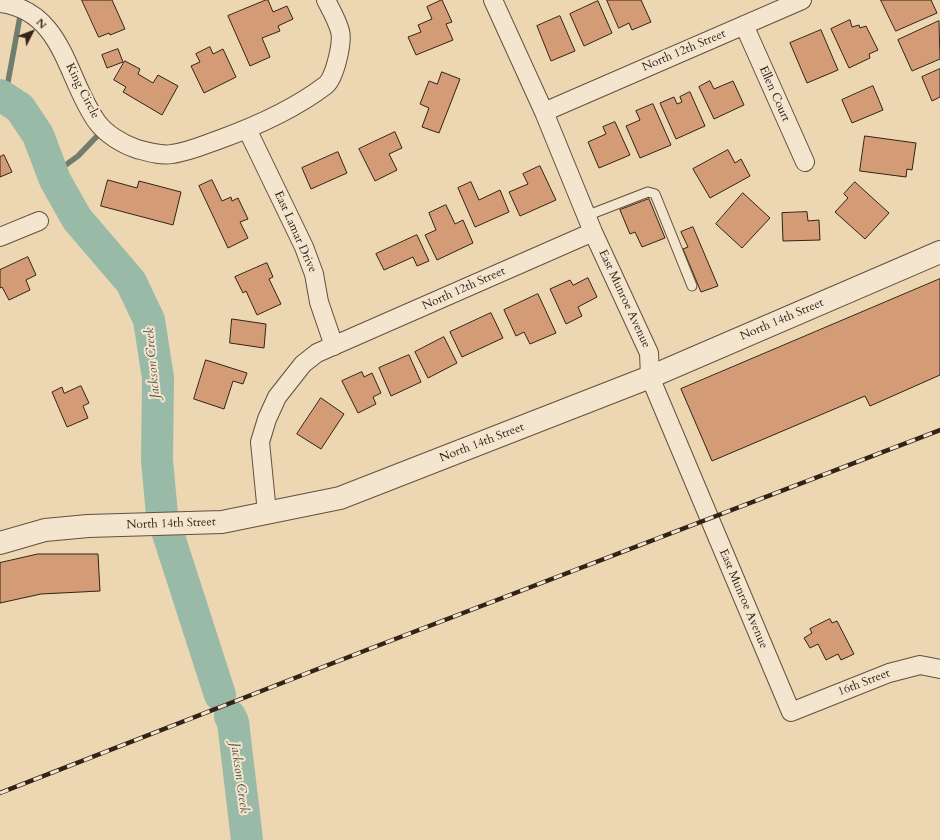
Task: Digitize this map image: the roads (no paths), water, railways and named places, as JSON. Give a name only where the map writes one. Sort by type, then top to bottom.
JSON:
[{"type":"street","points":[[247,129],[312,96],[330,81],[337,64],[340,32],[326,0]]},
{"type":"street","name":"East Munroe Avenue","points":[[493,0],[544,112],[593,232],[649,353],[650,377],[791,712]]},
{"type":"street","name":"North 12th Street","points":[[544,112],[802,0]]},
{"type":"street","name":"King Circle","points":[[0,3],[22,9],[40,20],[54,37],[97,122],[113,137],[132,147],[152,154],[172,154],[198,147],[247,129]]},
{"type":"street","name":"Ellen Court","points":[[744,25],[805,162]]},
{"type":"street","name":"East Lamar Drive","points":[[247,129],[304,247],[314,274],[319,302],[334,346]]},
{"type":"street","points":[[0,237],[39,221]]},
{"type":"street","name":"North 12th Street","points":[[334,346],[593,232]]},
{"type":"street","name":"North 14th Street","points":[[0,543],[45,530],[88,526],[222,522],[340,498],[650,377],[940,252]]},
{"type":"street","points":[[267,513],[260,442],[267,419],[277,397],[303,364],[317,353],[334,346]]},
{"type":"street","name":"16th Street","points":[[791,712],[889,673],[920,665],[940,669]]},
{"type":"lane","points":[[586,216],[648,192],[655,194],[692,286]]},
{"type":"waterway","points":[[5,98],[21,11]]},
{"type":"waterway","name":"Jackson Creek","points":[[0,95],[20,108],[38,135],[55,180],[77,219],[131,282],[149,320],[158,378],[157,460],[162,515],[220,695]]},
{"type":"waterway","points":[[52,175],[78,156],[103,130]]},
{"type":"waterway","name":"Jackson Creek","points":[[230,716],[233,722],[247,840]]},
{"type":"railway","points":[[0,793],[364,651],[940,430]]}]
